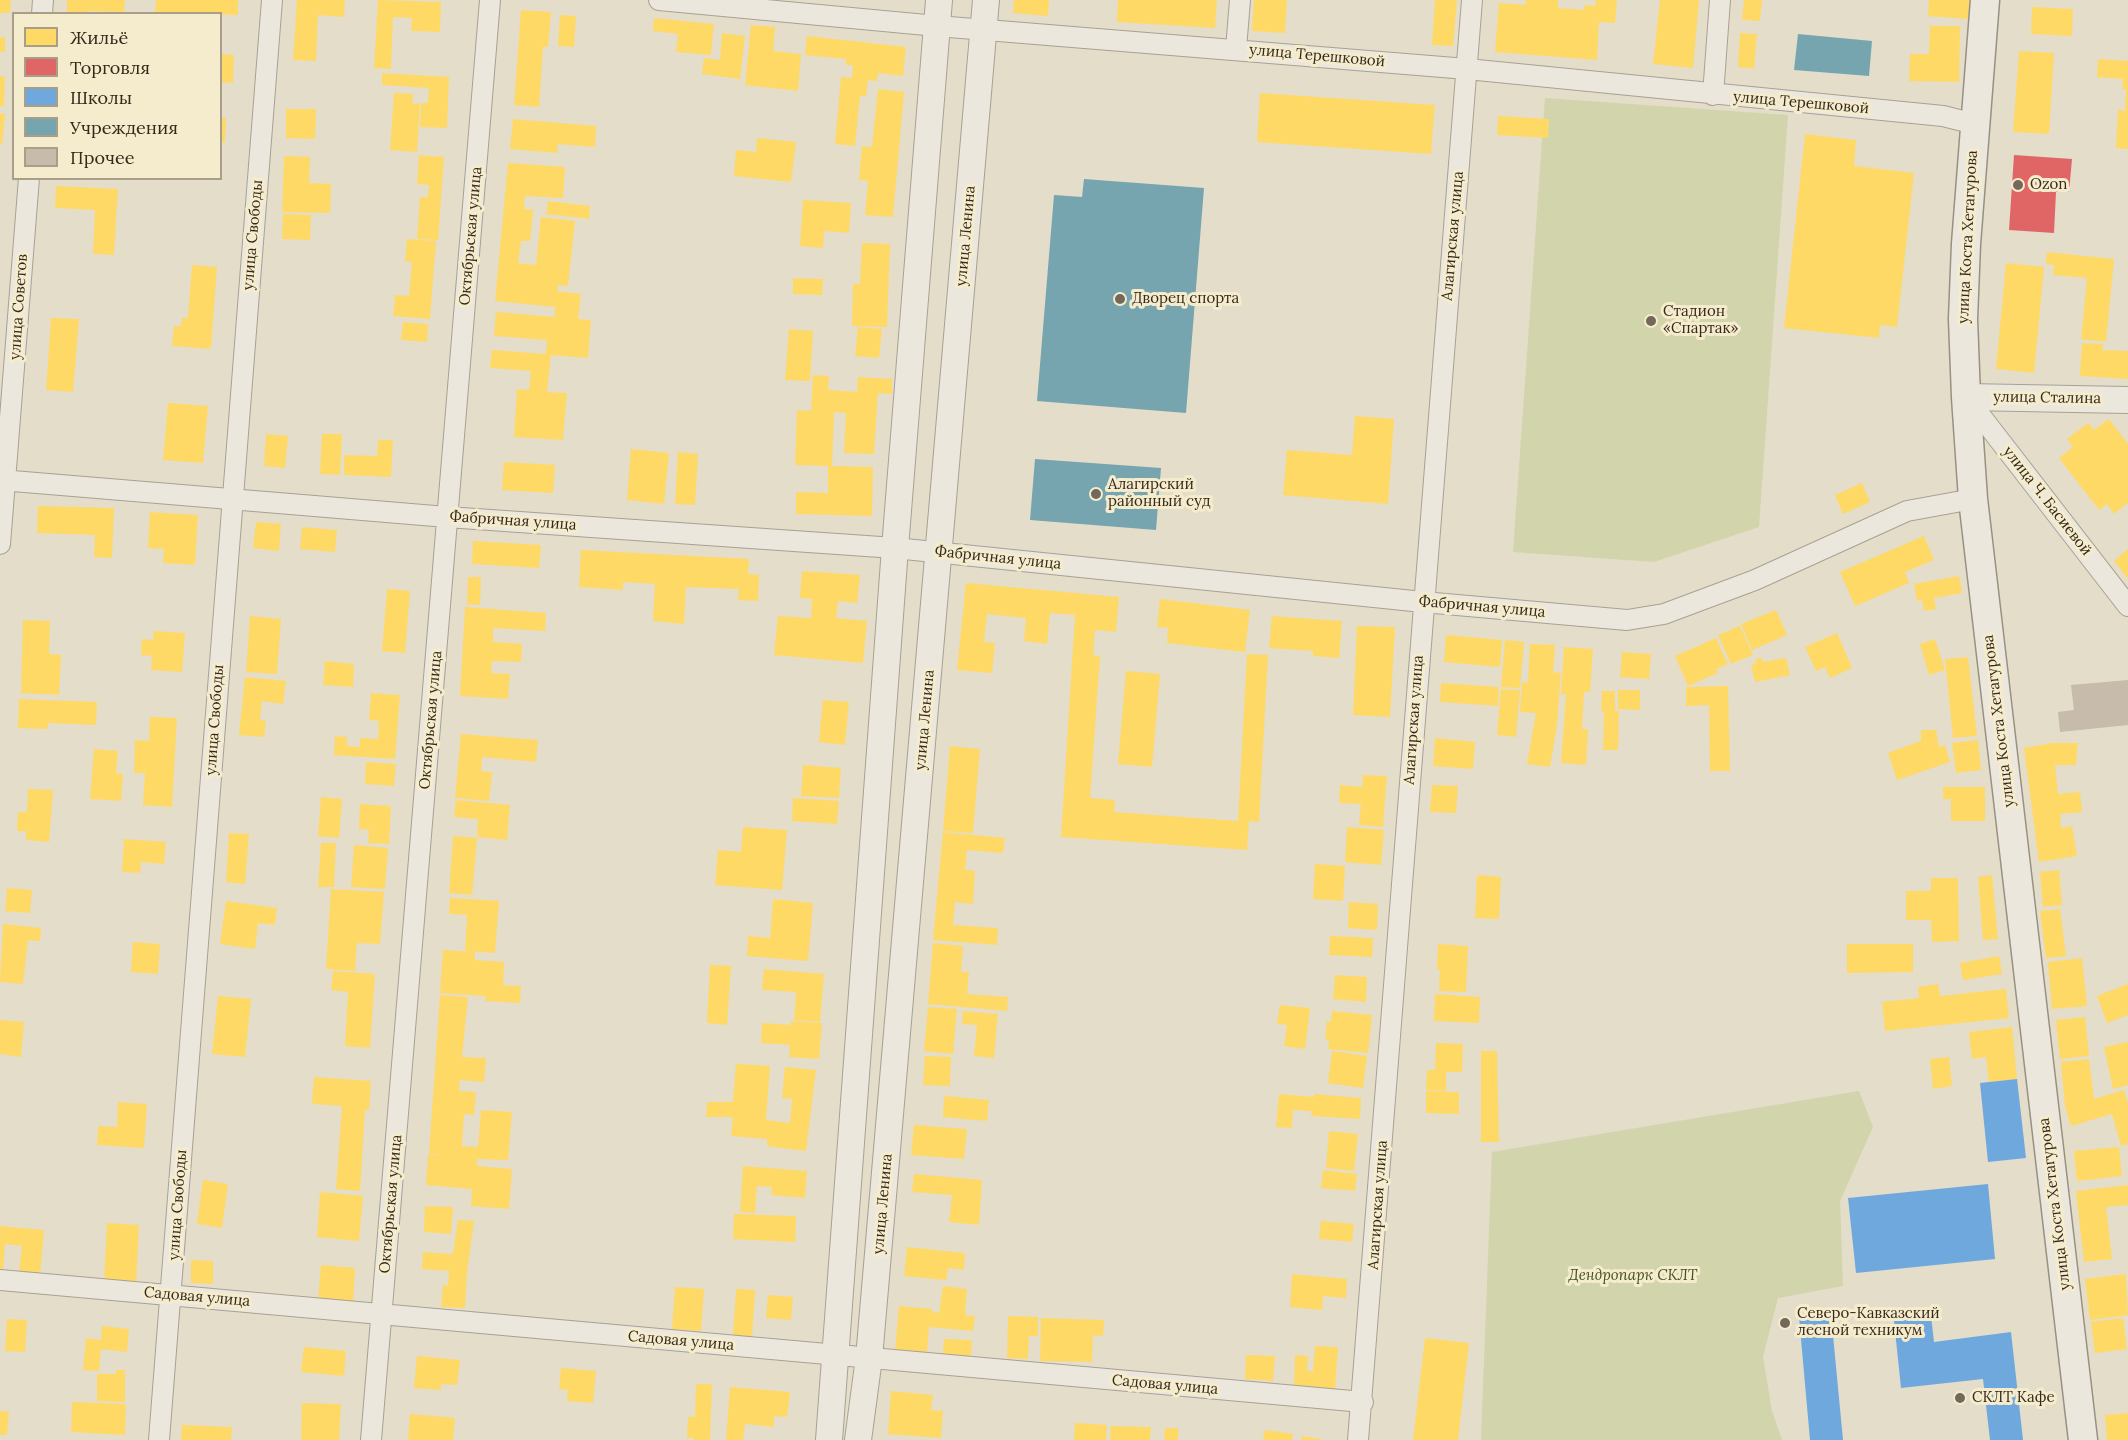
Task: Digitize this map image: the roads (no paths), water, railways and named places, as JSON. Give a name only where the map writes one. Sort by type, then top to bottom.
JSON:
[{"type":"main road","name":"улица Коста Хетагурова","points":[[1985,0],[1963,319],[1966,396],[1974,500],[2084,1440]]},
{"type":"street","name":"улица Свободы","points":[[159,1440],[272,0]]},
{"type":"street","name":"Октябрьская улица","points":[[371,1440],[490,0]]},
{"type":"street","name":"улица Терешковой","points":[[658,0],[734,3],[937,26],[1467,69],[1943,116],[1975,124]]},
{"type":"street","points":[[829,1440],[895,548],[939,0]]},
{"type":"street","name":"улица Ленина","points":[[858,1440],[869,1358],[986,0]]},
{"type":"street","points":[[1236,49],[1240,0]]},
{"type":"street","name":"Алагирская улица","points":[[1358,1440],[1363,1402],[1423,602],[1472,0]]},
{"type":"street","points":[[1713,94],[1720,0]]},
{"type":"street","name":"улица Советов","points":[[0,544],[3,480],[29,180]]},
{"type":"street","name":"улица Сталина","points":[[1966,396],[2128,400]]},
{"type":"street","name":"улица Ч. Басиевой","points":[[1966,396],[2128,606]]},
{"type":"street","name":"Фабричная улица","points":[[3,480],[447,517],[895,548],[1423,602],[1627,620],[1664,614],[1755,580],[1907,511],[1974,500]]},
{"type":"street","name":"Садовая улица","points":[[0,1280],[1363,1402]]},
{"type":"place","name":"Ozon","points":[[2018,185]]},
{"type":"place","name":"Дворец спорта","points":[[1120,299]]},
{"type":"place","name":"Стадион «Спартак»","points":[[1651,321]]},
{"type":"place","name":"Алагирский районный суд","points":[[1096,494]]},
{"type":"place","name":"Северо-Кавказский лесной техникум","points":[[1785,1323]]},
{"type":"place","name":"СКЛТ Кафе","points":[[1960,1398]]},
{"type":"park label","name":"Дендропарк СКЛТ","points":[[1633,1276]]}]
